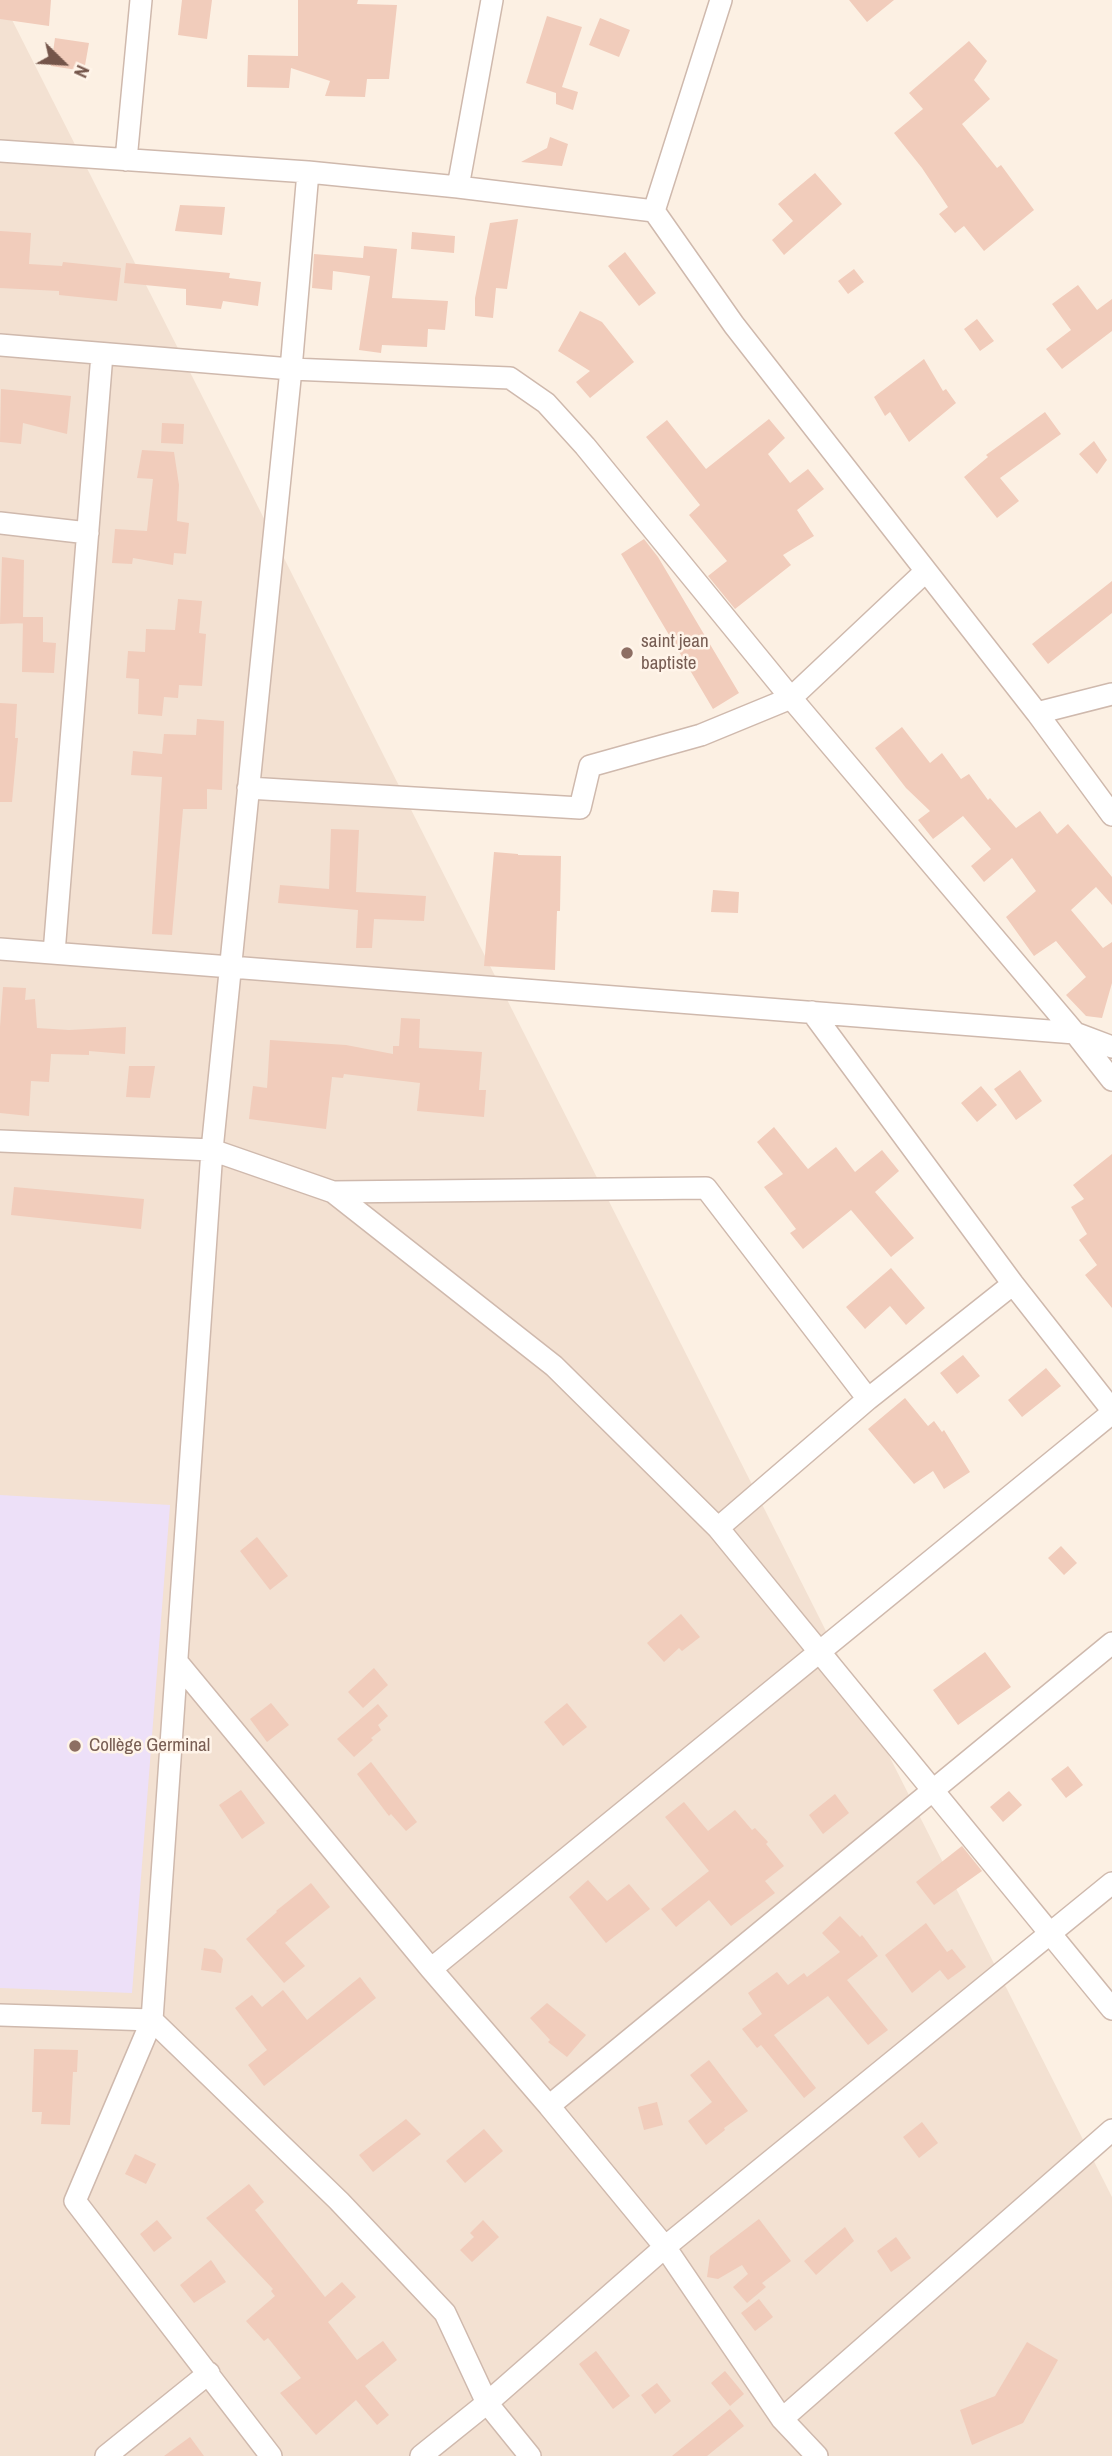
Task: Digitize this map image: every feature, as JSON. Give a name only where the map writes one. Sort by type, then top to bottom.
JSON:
[{"type":"street","points":[[126,160],[141,0]]},
{"type":"street","points":[[458,187],[492,0]]},
{"type":"street","points":[[654,211],[721,0]]},
{"type":"street","points":[[0,151],[308,172],[654,211],[734,325],[1037,713],[1112,815]]},
{"type":"street","points":[[271,2456],[75,2201],[152,2020],[212,1150],[291,369],[308,172]]},
{"type":"street","points":[[0,345],[291,369],[510,378],[546,403],[585,446],[791,698],[1112,1080]]},
{"type":"street","points":[[54,953],[102,354]]},
{"type":"street","points":[[0,523],[88,533]]},
{"type":"street","points":[[248,788],[580,808],[590,766],[701,736],[791,698],[926,571]]},
{"type":"street","points":[[1037,713],[1112,694]]},
{"type":"street","points":[[0,949],[1075,1033],[1112,1047]]},
{"type":"street","points":[[431,1969],[1112,1412],[1013,1284],[811,1012]]},
{"type":"street","points":[[0,1141],[212,1150],[333,1192],[554,1366],[718,1528],[1112,2009]]},
{"type":"street","points":[[333,1192],[706,1188],[868,1399]]},
{"type":"street","points":[[718,1528],[868,1399],[1013,1284]]},
{"type":"street","points":[[549,2106],[1112,1643]]},
{"type":"street","points":[[177,1662],[665,2247],[782,2419],[817,2456]]},
{"type":"street","points":[[421,2456],[487,2403],[665,2247],[1112,1883]]},
{"type":"street","points":[[0,2015],[152,2020],[340,2201],[445,2314],[487,2403],[530,2456]]},
{"type":"street","points":[[782,2419],[1112,2130]]},
{"type":"street","points":[[106,2456],[209,2373]]},
{"type":"shaded area","points":[[0,0],[1112,2197],[1112,2456],[0,2456]]},
{"type":"shaded area","name":"Collège Germinal","points":[[0,1495],[170,1505],[132,1993],[0,1988]]},
{"type":"building","points":[[0,0],[51,0],[49,26],[0,19]]},
{"type":"building","points":[[182,0],[212,0],[207,39],[178,35]]},
{"type":"building","points":[[298,0],[358,0],[357,4],[397,5],[389,79],[367,79],[365,97],[325,96],[330,81],[291,68],[289,88],[247,87],[248,55],[298,56]]},
{"type":"building","points":[[849,0],[894,0],[867,22]]},
{"type":"building","points":[[547,16],[582,27],[562,87],[578,92],[573,110],[556,104],[556,93],[526,83]]},
{"type":"building","points":[[600,18],[630,30],[619,57],[589,45]]},
{"type":"building","points":[[55,38],[89,43],[84,71],[51,66]]},
{"type":"building","points":[[969,41],[987,61],[974,80],[990,99],[962,124],[997,168],[1001,165],[1034,210],[984,251],[964,226],[955,233],[939,214],[948,207],[894,133],[923,109],[909,93]]},
{"type":"building","points":[[550,137],[568,144],[562,166],[521,162],[547,148]]},
{"type":"building","points":[[815,173],[842,204],[784,255],[772,240],[793,221],[778,204]]},
{"type":"building","points":[[180,205],[225,207],[222,235],[175,231]]},
{"type":"building","points":[[518,219],[507,289],[496,288],[493,318],[475,316],[475,298],[490,223]]},
{"type":"building","points":[[0,231],[31,233],[29,264],[62,266],[63,262],[121,268],[117,301],[59,295],[59,291],[0,288]]},
{"type":"building","points":[[412,232],[455,236],[454,253],[411,249]]},
{"type":"building","points":[[364,246],[397,249],[392,298],[448,301],[445,330],[428,329],[427,347],[382,345],[381,353],[359,350],[370,276],[333,271],[332,290],[312,288],[314,254],[363,258]]},
{"type":"building","points":[[625,252],[656,293],[639,306],[608,266]]},
{"type":"building","points":[[126,263],[230,273],[229,278],[261,282],[258,306],[223,301],[221,309],[186,305],[186,289],[124,283]]},
{"type":"building","points":[[854,269],[864,282],[848,294],[838,281]]},
{"type":"building","points":[[1078,285],[1097,310],[1112,299],[1112,331],[1062,369],[1046,349],[1071,330],[1052,304]]},
{"type":"building","points":[[580,311],[602,322],[634,362],[590,398],[576,382],[590,371],[558,351]]},
{"type":"building","points":[[977,319],[994,341],[980,351],[964,329]]},
{"type":"building","points":[[924,359],[943,391],[946,389],[956,403],[909,442],[890,412],[885,416],[874,397]]},
{"type":"building","points":[[1,389],[71,396],[67,434],[23,423],[21,444],[0,442]]},
{"type":"building","points":[[1045,412],[1061,434],[1000,478],[1019,501],[997,518],[964,477],[988,457],[986,455]]},
{"type":"building","points":[[769,419],[785,438],[768,454],[790,483],[808,469],[824,489],[797,510],[814,536],[783,555],[791,565],[735,609],[708,576],[727,561],[689,515],[700,505],[646,437],[667,420],[706,469]]},
{"type":"building","points":[[162,423],[184,424],[183,444],[161,443]]},
{"type":"building","points":[[1094,441],[1107,460],[1097,474],[1079,454]]},
{"type":"building","points":[[142,450],[174,452],[179,485],[177,521],[189,523],[186,554],[174,553],[173,565],[133,558],[132,564],[112,563],[115,529],[147,531],[153,479],[137,478]]},
{"type":"building","points":[[644,539],[658,557],[739,693],[713,709],[621,554]]},
{"type":"building","points":[[2,557],[24,560],[23,617],[43,617],[43,642],[56,643],[54,673],[22,672],[23,623],[0,624]]},
{"type":"building","points":[[1112,581],[1112,613],[1048,664],[1032,644]]},
{"type":"building","points":[[178,599],[202,601],[199,633],[206,634],[202,686],[179,685],[178,698],[164,697],[162,716],[138,714],[139,679],[126,678],[128,651],[145,652],[146,629],[175,630]]},
{"type":"building","points":[[0,703],[17,704],[15,738],[18,738],[12,802],[0,802]]},
{"type":"building","points":[[197,719],[224,721],[222,790],[207,789],[207,809],[183,809],[172,935],[152,934],[162,777],[131,775],[133,751],[162,754],[164,734],[196,735]]},
{"type":"building","points":[[902,727],[930,763],[942,753],[961,779],[969,774],[988,800],[990,798],[1016,828],[1040,811],[1057,834],[1068,824],[1112,877],[1112,905],[1096,887],[1071,910],[1103,948],[1112,942],[1112,983],[1102,1018],[1086,1016],[1066,995],[1086,977],[1056,941],[1034,956],[1006,917],[1036,891],[1012,858],[984,882],[971,866],[991,849],[963,816],[933,839],[918,820],[930,811],[906,788],[875,748]]},
{"type":"building","points":[[331,829],[359,830],[356,892],[426,896],[424,921],[374,919],[372,948],[356,948],[358,910],[278,903],[280,885],[329,889]]},
{"type":"building","points":[[494,852],[561,856],[555,970],[484,966]]},
{"type":"building","points":[[713,890],[739,892],[738,913],[711,912]]},
{"type":"building","points":[[3,987],[26,988],[25,1000],[35,999],[37,1028],[69,1030],[126,1027],[125,1054],[89,1051],[89,1055],[51,1054],[49,1082],[31,1081],[29,1116],[0,1113]]},
{"type":"building","points":[[401,1018],[420,1019],[419,1048],[482,1052],[479,1090],[486,1090],[484,1117],[417,1111],[420,1083],[344,1074],[343,1078],[332,1077],[326,1129],[249,1119],[253,1086],[267,1088],[270,1040],[346,1045],[393,1054],[393,1046],[399,1046]]},
{"type":"building","points":[[129,1066],[155,1066],[150,1098],[126,1097]]},
{"type":"building","points":[[1020,1070],[1042,1101],[1016,1120],[994,1089]]},
{"type":"building","points":[[981,1086],[997,1105],[977,1122],[961,1103]]},
{"type":"building","points":[[774,1127],[808,1169],[836,1147],[855,1172],[882,1150],[899,1171],[875,1192],[914,1238],[891,1257],[851,1210],[803,1249],[790,1233],[796,1229],[764,1187],[783,1174],[757,1142]]},
{"type":"building","points":[[1112,1154],[1112,1308],[1085,1275],[1097,1265],[1079,1240],[1087,1234],[1071,1207],[1084,1199],[1073,1185]]},
{"type":"building","points":[[14,1187],[144,1199],[141,1229],[11,1215]]},
{"type":"building","points":[[891,1268],[925,1308],[906,1325],[890,1306],[865,1329],[846,1307]]},
{"type":"building","points":[[963,1355],[980,1376],[957,1394],[940,1373]]},
{"type":"building","points":[[1046,1368],[1061,1386],[1022,1417],[1008,1400]]},
{"type":"building","points":[[905,1398],[928,1426],[934,1421],[942,1432],[944,1430],[970,1472],[944,1489],[933,1471],[914,1484],[868,1429]]},
{"type":"building","points":[[257,1537],[288,1576],[270,1590],[240,1551]]},
{"type":"building","points":[[1061,1546],[1077,1563],[1064,1575],[1048,1558]]},
{"type":"building","points":[[681,1614],[700,1637],[682,1651],[679,1648],[664,1662],[647,1643]]},
{"type":"building","points":[[985,1652],[1011,1687],[958,1725],[933,1690]]},
{"type":"building","points":[[374,1668],[388,1685],[363,1708],[348,1692]]},
{"type":"building","points":[[271,1703],[289,1725],[267,1742],[250,1719]]},
{"type":"building","points":[[567,1703],[587,1727],[563,1746],[544,1722]]},
{"type":"building","points":[[378,1704],[388,1716],[378,1725],[381,1730],[371,1738],[373,1740],[354,1757],[337,1739]]},
{"type":"building","points":[[371,1762],[417,1822],[406,1831],[391,1814],[389,1816],[357,1774]]},
{"type":"building","points":[[1068,1766],[1083,1785],[1066,1798],[1051,1779]]},
{"type":"building","points":[[241,1790],[265,1823],[242,1839],[219,1805]]},
{"type":"building","points":[[1009,1791],[1022,1805],[1003,1822],[990,1807]]},
{"type":"building","points":[[835,1794],[849,1813],[823,1834],[809,1815]]},
{"type":"building","points":[[684,1802],[708,1831],[735,1810],[752,1830],[755,1828],[768,1842],[766,1844],[784,1866],[765,1881],[775,1893],[731,1926],[709,1900],[676,1927],[661,1909],[709,1871],[665,1817]]},
{"type":"building","points":[[962,1846],[982,1871],[934,1905],[916,1882]]},
{"type":"building","points":[[588,1880],[607,1901],[629,1884],[650,1909],[606,1943],[569,1897]]},
{"type":"building","points":[[311,1883],[330,1907],[285,1943],[305,1966],[284,1983],[246,1939]]},
{"type":"building","points":[[840,1916],[860,1937],[862,1935],[878,1956],[847,1980],[888,2030],[868,2045],[828,1996],[774,2035],[816,2088],[804,2098],[761,2045],[757,2048],[742,2029],[762,2014],[748,1993],[777,1972],[788,1985],[804,1973],[807,1977],[840,1952],[822,1933]]},
{"type":"building","points":[[926,1923],[947,1952],[952,1949],[966,1967],[948,1980],[940,1970],[912,1993],[885,1955]]},
{"type":"building","points":[[204,1948],[215,1950],[223,1959],[221,1973],[201,1970]]},
{"type":"building","points":[[360,1977],[376,1998],[264,2086],[248,2065],[267,2050],[235,2008],[252,1995],[262,2007],[283,1990],[307,2020]]},
{"type":"building","points":[[547,2003],[586,2035],[567,2057],[548,2042],[550,2040],[530,2018]]},
{"type":"building","points":[[34,2049],[78,2050],[77,2072],[73,2072],[70,2125],[41,2124],[42,2112],[32,2112]]},
{"type":"building","points":[[709,2060],[748,2111],[706,2145],[688,2121],[712,2102],[690,2075]]},
{"type":"building","points":[[657,2102],[663,2125],[644,2130],[638,2107]]},
{"type":"building","points":[[406,2119],[421,2134],[373,2172],[359,2155]]},
{"type":"building","points":[[922,2122],[938,2143],[919,2158],[903,2137]]},
{"type":"building","points":[[484,2129],[503,2151],[465,2183],[446,2161]]},
{"type":"building","points":[[135,2154],[156,2164],[146,2184],[125,2174]]},
{"type":"building","points":[[249,2184],[264,2202],[255,2210],[325,2297],[342,2282],[356,2297],[328,2322],[357,2360],[383,2341],[397,2360],[365,2386],[389,2415],[377,2425],[356,2400],[316,2435],[280,2393],[301,2378],[268,2338],[264,2341],[246,2321],[275,2296],[271,2291],[273,2289],[206,2218]]},
{"type":"building","points":[[759,2219],[791,2261],[762,2283],[766,2287],[747,2303],[733,2287],[748,2274],[742,2265],[718,2279],[707,2277],[710,2256]]},
{"type":"building","points":[[157,2220],[172,2238],[154,2252],[140,2234]]},
{"type":"building","points":[[483,2220],[499,2237],[472,2262],[460,2250],[474,2237],[470,2233]]},
{"type":"building","points":[[845,2227],[854,2241],[816,2275],[804,2261]]},
{"type":"building","points":[[896,2237],[911,2258],[891,2272],[877,2251]]},
{"type":"building","points":[[211,2260],[226,2282],[194,2303],[180,2285]]},
{"type":"building","points":[[759,2299],[773,2317],[755,2331],[741,2313]]},
{"type":"building","points":[[1027,2342],[1058,2360],[1023,2423],[972,2445],[960,2410],[995,2396]]},
{"type":"building","points":[[596,2351],[630,2396],[613,2409],[579,2364]]},
{"type":"building","points":[[725,2371],[744,2394],[730,2406],[711,2383]]},
{"type":"building","points":[[657,2383],[671,2401],[655,2414],[641,2395]]},
{"type":"building","points":[[730,2409],[744,2426],[707,2456],[672,2456]]},
{"type":"building","points":[[190,2437],[204,2456],[164,2456]]},
{"type":"place","name":"saint jean baptiste","points":[[627,653]]},
{"type":"place","name":"Collège Germinal","points":[[75,1746]]}]
